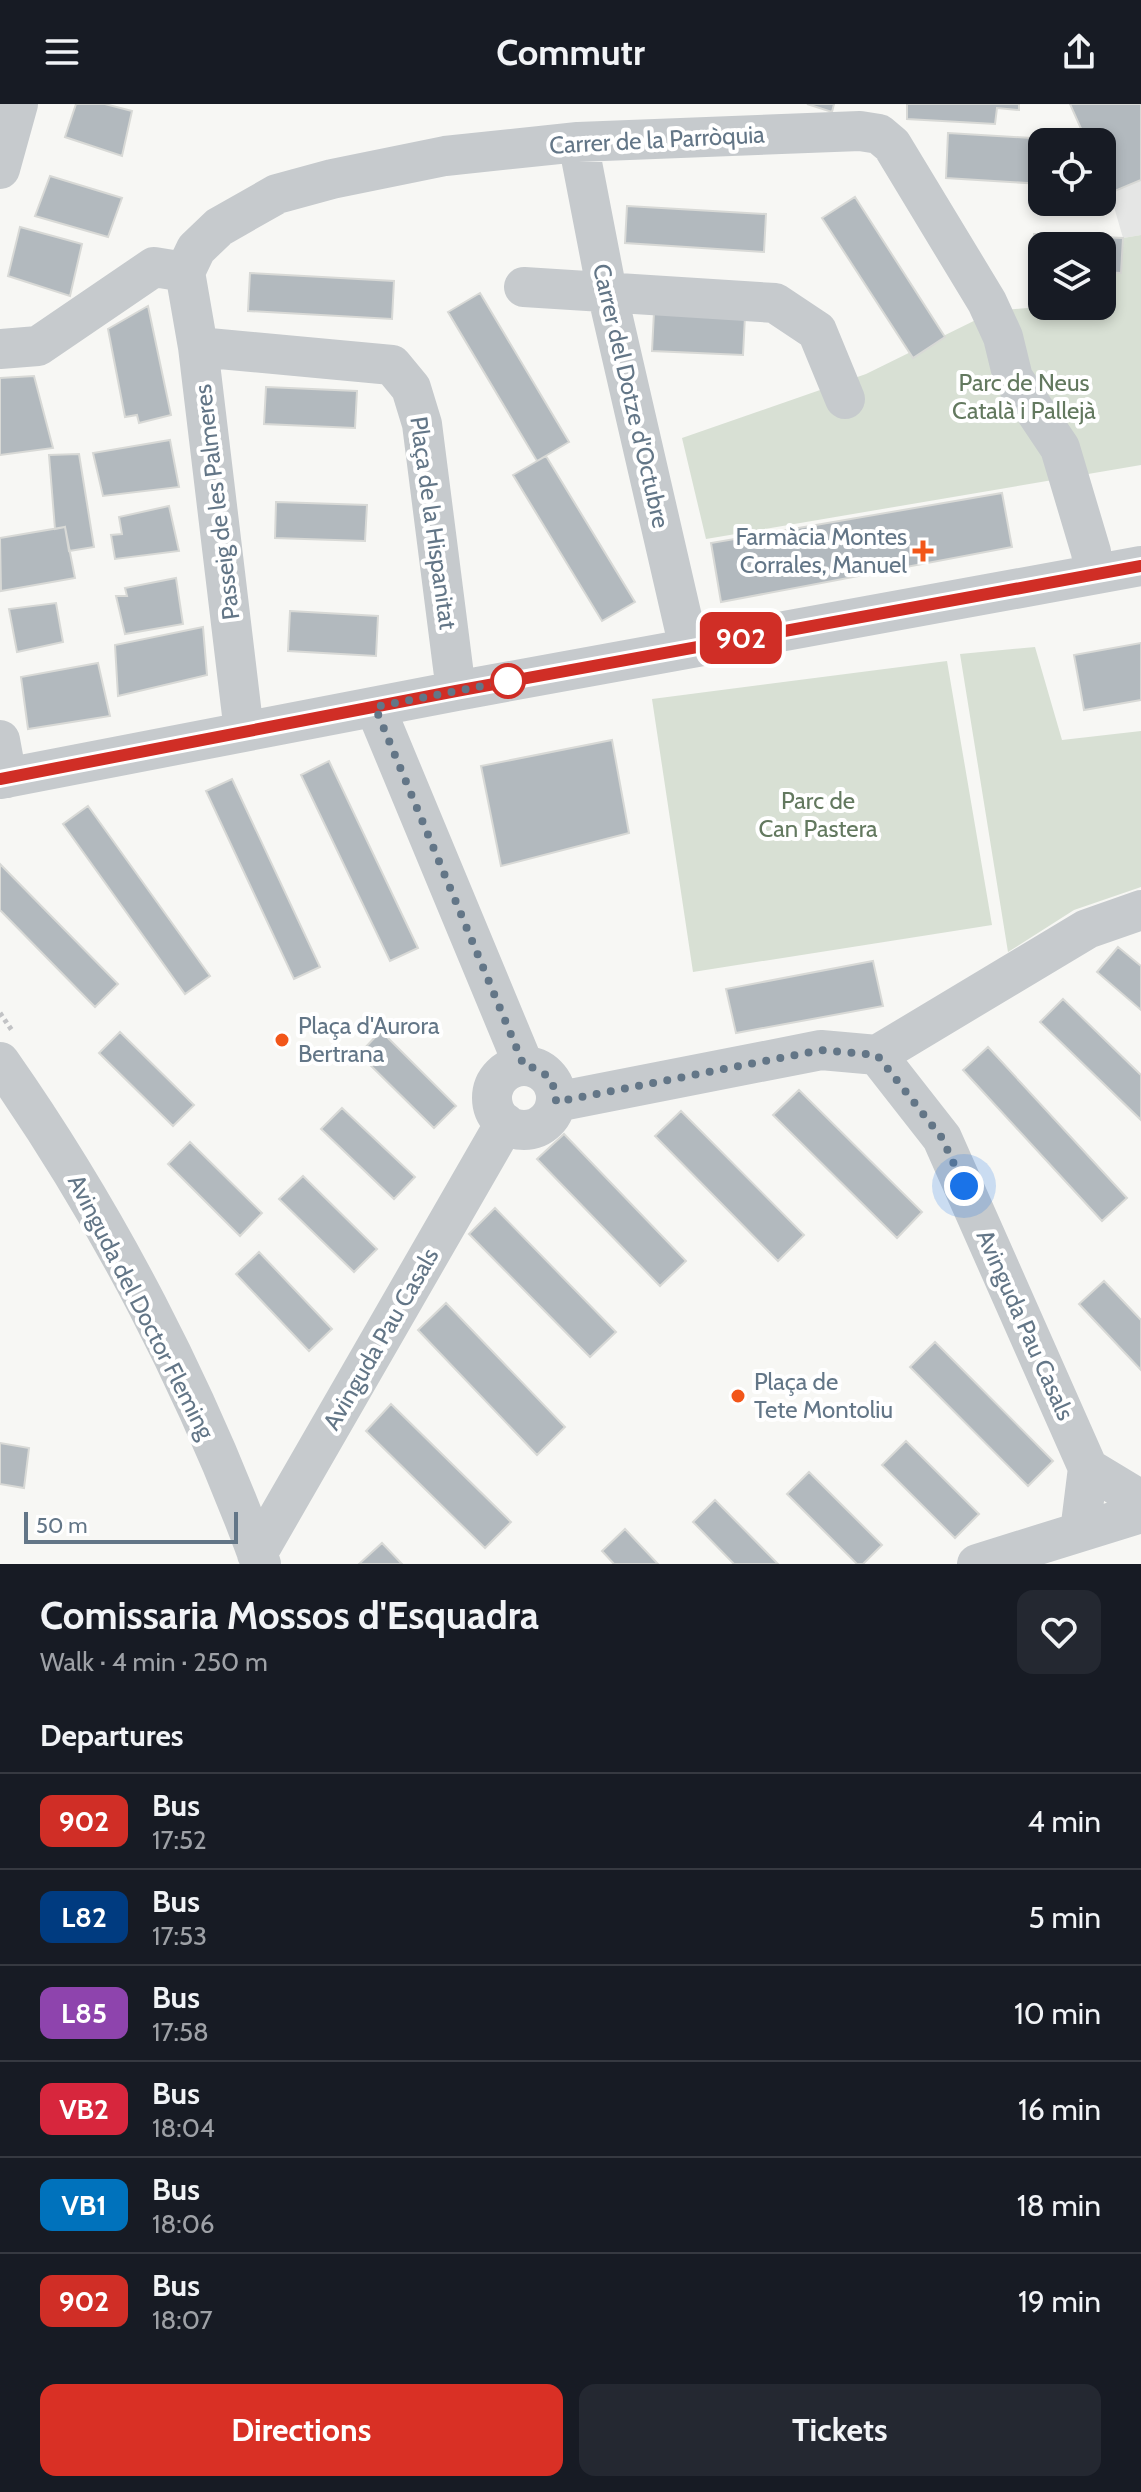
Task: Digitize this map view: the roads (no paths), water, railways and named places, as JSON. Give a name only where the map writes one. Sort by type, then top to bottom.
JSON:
[{"type":"street","points":[[0,169],[18,104]]},
{"type":"street","name":"Carrer de la Parròquia","points":[[185,272],[196,249],[219,227],[277,194],[332,179],[445,156],[864,117],[892,145],[987,302],[1003,337],[1013,378],[1060,448],[1091,552],[1094,574]]},
{"type":"street","name":"Carrer del Dotze d'Octubre","points":[[578,142],[607,292],[689,648]]},
{"type":"street","points":[[0,349],[38,346],[154,267],[185,272]]},
{"type":"street","name":"Passeig de les Palmeres","points":[[185,272],[198,347],[244,732]]},
{"type":"street","points":[[524,287],[775,303],[817,331],[845,399]]},
{"type":"street","name":"Plaça de la Hispanitat","points":[[198,347],[392,365],[411,388],[422,424],[456,691]]},
{"type":"street","points":[[2,766],[244,732],[1141,566]]},
{"type":"street","points":[[375,707],[524,1066]]},
{"type":"street","points":[[556,1102],[821,1050],[877,1055],[1087,929],[1141,910]]},
{"type":"street","name":"Avinguda Pau Casals","points":[[877,1055],[942,1138],[1088,1468]]},
{"type":"street","name":"Avinguda del Doctor Fleming","points":[[0,1062],[54,1142],[157,1326],[211,1440],[259,1559]]},
{"type":"street","points":[[524,1066],[541,1070],[556,1091],[556,1102],[552,1115],[534,1128],[515,1128],[505,1123],[493,1106],[495,1084],[504,1073],[514,1068],[524,1066]]},
{"type":"street","name":"Avinguda Pau Casals","points":[[259,1559],[505,1123]]},
{"type":"street","points":[[1080,1532],[1088,1468],[1141,1500]]},
{"type":"street","points":[[977,1564],[1141,1513]]},
{"type":"place","name":"Farmàcia Montes Corrales, Manuel","points":[[923,551]]},
{"type":"place","name":"Plaça d'Aurora Bertrana","points":[[282,1040]]},
{"type":"place","name":"Plaça de Tete Montoliu","points":[[738,1396]]},
{"type":"park label","name":"Parc de Neus Català i Pallejà","points":[[1024,397]]},
{"type":"park label","name":"Parc de Can Pastera","points":[[818,815]]}]
